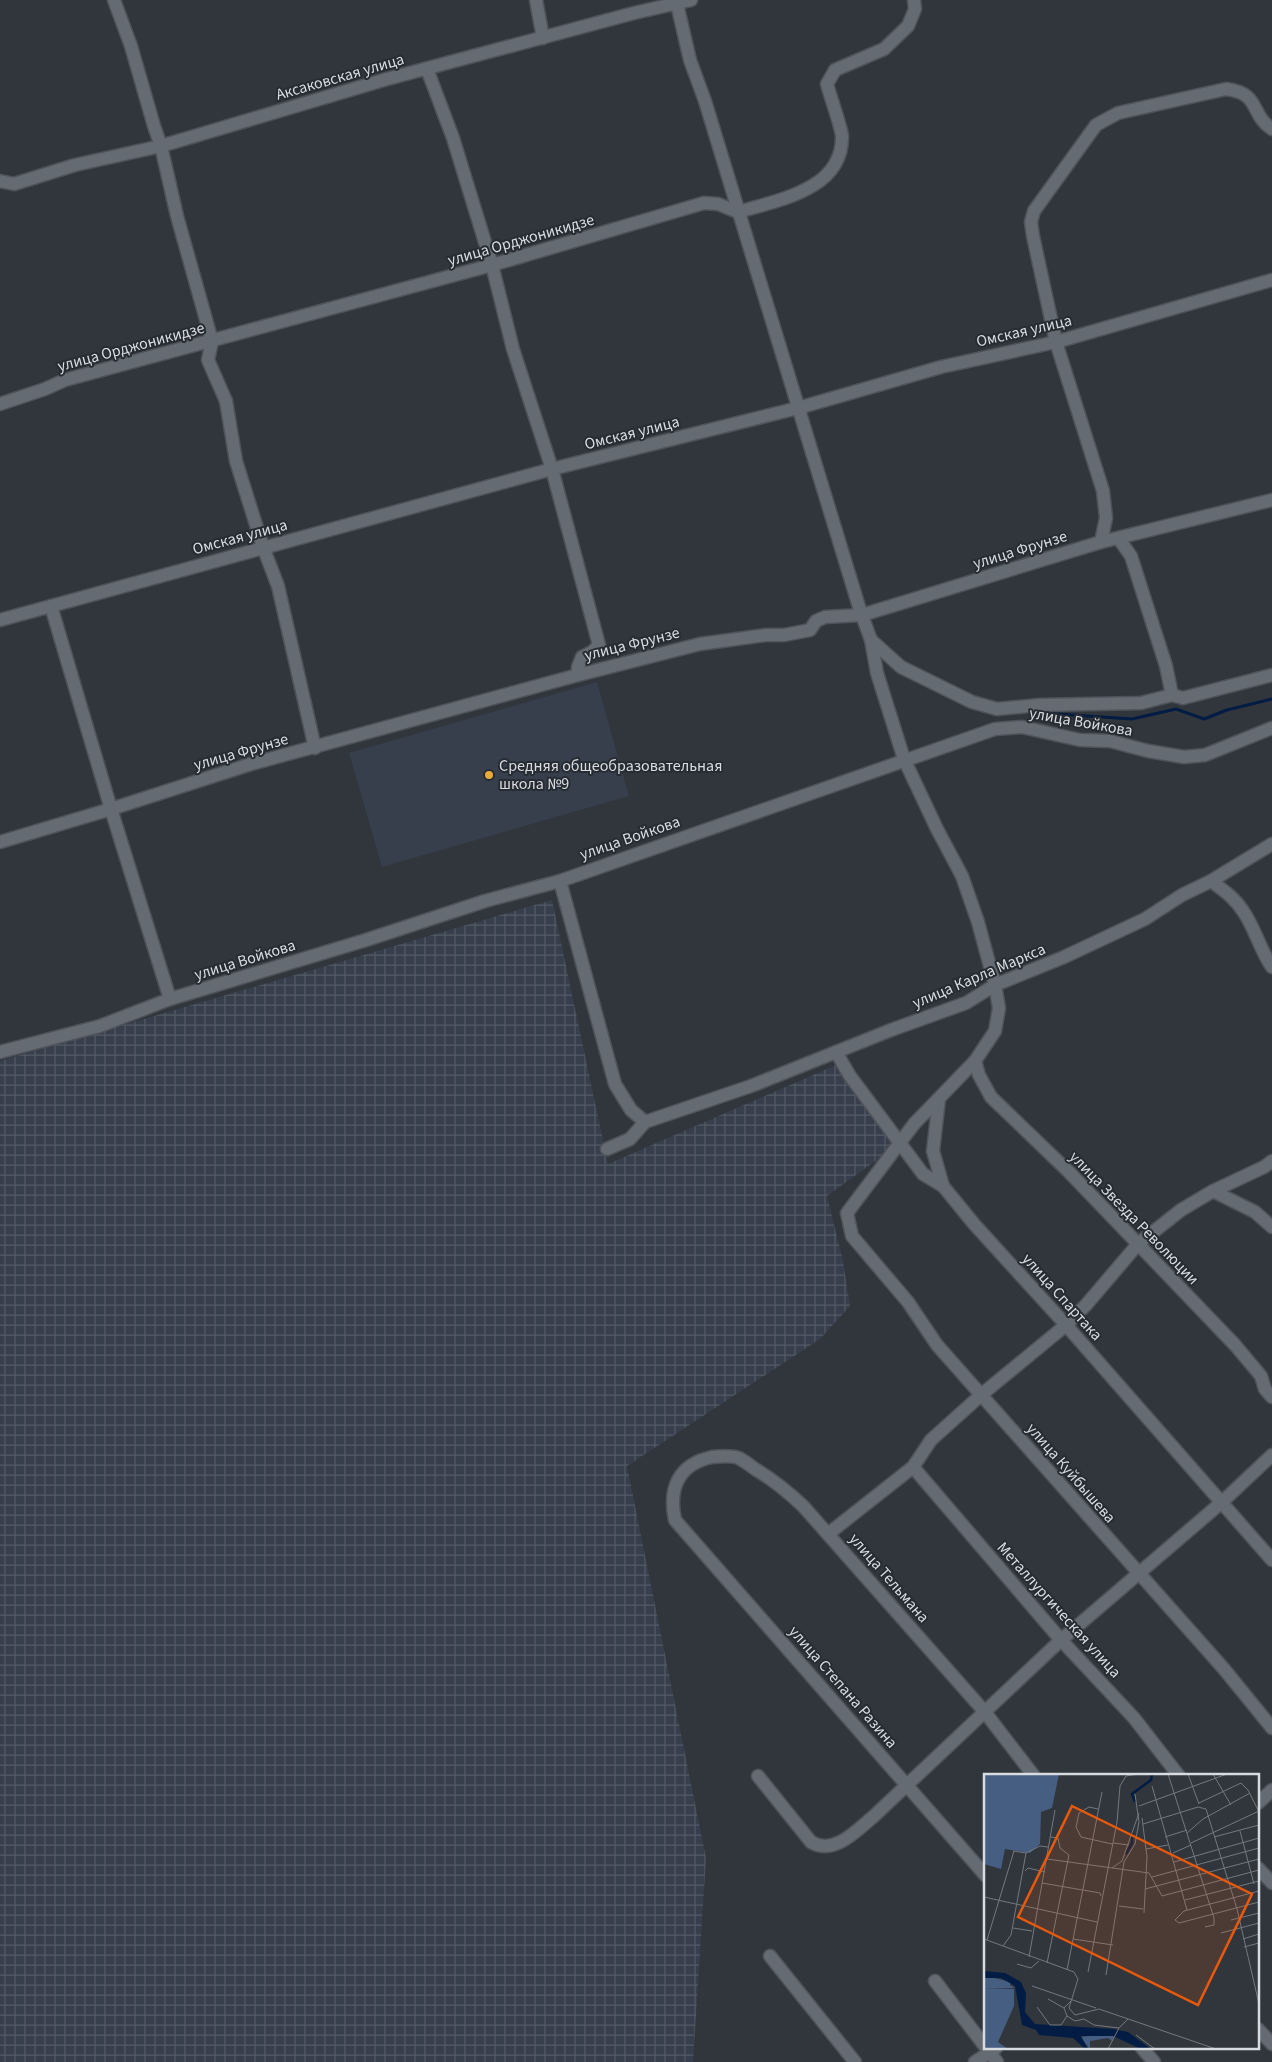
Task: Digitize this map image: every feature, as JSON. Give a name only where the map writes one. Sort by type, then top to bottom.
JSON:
[{"type":"street","points":[[114,0],[161,146],[177,216],[212,341],[208,360],[226,401],[236,461],[263,547],[278,586],[315,748]]},
{"type":"street","points":[[536,0],[543,38]]},
{"type":"street","name":"Аксаковская улица","points":[[0,180],[14,184],[75,164],[161,146],[387,79],[634,13],[691,0]]},
{"type":"street","points":[[738,212],[807,190],[825,178],[834,167],[840,153],[842,135],[826,84],[835,70],[884,49],[908,26],[914,9],[914,0]]},
{"type":"street","points":[[677,4],[690,60],[705,101],[870,640],[880,681],[904,759],[937,830],[962,876],[978,922],[995,985],[999,1008],[995,1031],[975,1061],[914,1124],[901,1143]]},
{"type":"street","points":[[428,69],[492,265],[513,349],[552,469],[599,644],[592,652],[582,657],[578,667],[578,675]]},
{"type":"street","points":[[1101,542],[1106,518],[1103,491],[1056,342],[1031,222],[1034,211],[1096,125],[1118,113],[1226,89],[1239,90],[1255,104],[1263,123],[1272,129]]},
{"type":"street","name":"улица Орджоникидзе","points":[[0,404],[45,389],[65,380],[492,265],[704,203],[718,204],[738,212]]},
{"type":"street","name":"Омская улица","points":[[0,620],[552,469],[798,408],[941,366],[1056,342],[1272,280]]},
{"type":"street","name":"улица Фрунзе","points":[[0,842],[251,764],[578,675],[700,644],[766,635],[784,635],[810,630],[816,620],[824,617],[862,615],[1101,542],[1272,500]]},
{"type":"street","points":[[1119,539],[1131,556],[1166,666],[1172,695]]},
{"type":"street","points":[[50,606],[170,999]]},
{"type":"street","name":"улица Войкова","points":[[870,640],[901,667],[972,702],[997,709],[1039,705],[1142,703],[1172,695],[1184,698],[1272,675]]},
{"type":"street","name":"улица Войкова","points":[[0,1052],[100,1026],[170,999],[366,940],[485,901],[560,880],[904,759],[945,748],[995,730],[1022,727],[1080,740],[1110,742],[1184,757],[1206,755],[1272,728]]},
{"type":"street","name":"улица Карла Маркса","points":[[607,1149],[630,1139],[645,1122],[751,1086],[966,1003],[995,985],[1095,943],[1144,919],[1272,844]]},
{"type":"street","points":[[560,880],[616,1084],[631,1110],[645,1122]]},
{"type":"street","points":[[1211,881],[1232,896],[1243,911],[1264,956],[1272,967]]},
{"type":"street","name":"улица Спартака","points":[[836,1052],[855,1083],[922,1174],[943,1186],[974,1224],[1066,1325],[1272,1560]]},
{"type":"street","name":"улица Звезда Революции","points":[[975,1061],[979,1075],[991,1097],[1069,1172],[1235,1345],[1261,1376],[1265,1389],[1272,1397]]},
{"type":"street","points":[[939,1098],[933,1151],[943,1186]]},
{"type":"street","name":"улица Куйбышева","points":[[901,1143],[846,1213],[852,1236],[908,1302],[937,1345],[1224,1669],[1272,1728]]},
{"type":"street","points":[[828,1534],[913,1467],[931,1440],[981,1395],[1066,1325],[1086,1305],[1138,1244],[1181,1210],[1272,1161]]},
{"type":"street","points":[[1213,1192],[1254,1212],[1272,1227]]},
{"type":"street","name":"улица Тельмана","points":[[675,1520],[671,1503],[674,1487],[688,1467],[702,1460],[723,1455],[738,1458],[778,1482],[803,1506],[984,1711],[1032,1774]]},
{"type":"street","points":[[758,1776],[811,1842],[818,1847],[826,1848],[840,1842],[908,1786],[984,1711],[1061,1640],[1222,1502],[1272,1455]]},
{"type":"street","name":"Металлургическая улица","points":[[913,1467],[1061,1640],[1134,1718],[1177,1774]]},
{"type":"street","name":"улица Степана Разина","points":[[675,1520],[984,1874]]},
{"type":"street","points":[[1260,1801],[1272,1790]]},
{"type":"street","points":[[1260,1870],[1272,1883]]},
{"type":"street","points":[[770,1956],[855,2062]]},
{"type":"street","points":[[935,1981],[984,2042]]},
{"type":"street","points":[[1260,2032],[1272,2044]]},
{"type":"street","points":[[1144,2050],[1154,2062]]},
{"type":"street","points":[[975,2062],[994,2055]]},
{"type":"shaded area","name":"Средняя общеобразовательная школа №9","points":[[597,682],[629,796],[382,867],[349,753]]},
{"type":"shaded area","points":[[552,900],[608,1164],[836,1065],[896,1146],[827,1196],[843,1261],[850,1306],[820,1339],[627,1466],[706,1858],[693,2062],[0,2062],[0,1061]]},
{"type":"waterway","points":[[1027,712],[1132,719],[1176,709],[1204,719],[1227,710],[1272,699]]},
{"type":"place","name":"Средняя общеобразовательная школа №9","points":[[489,775]]}]
